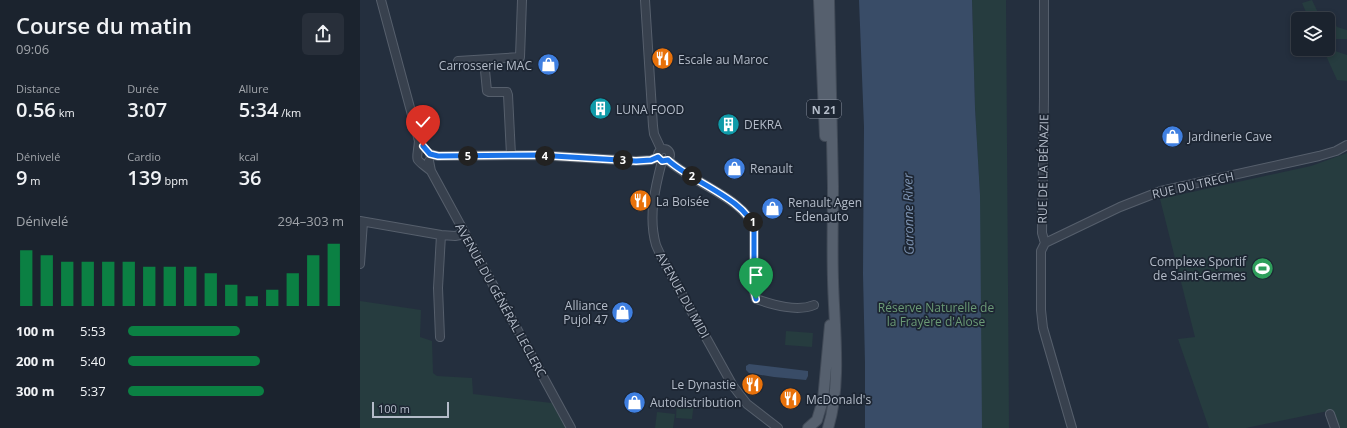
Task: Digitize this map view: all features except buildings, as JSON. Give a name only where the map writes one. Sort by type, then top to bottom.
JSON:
[{"type":"main road","name":"N 21","points":[[819,0],[825,136],[832,218]]},
{"type":"main road","name":"N 21","points":[[828,0],[833,187],[832,218]]},
{"type":"main road","points":[[828,428],[833,413],[835,394],[836,328],[833,281],[832,218]]},
{"type":"main road","points":[[808,428],[817,420],[824,393],[833,281]]},
{"type":"street","name":"AVENUE DU GÉNÉRAL LECLERC","points":[[381,0],[419,141],[430,158],[431,171],[571,428]]},
{"type":"street","points":[[458,61],[520,57],[522,0]]},
{"type":"street","points":[[645,0],[653,126],[655,138],[662,157],[678,169],[708,186],[742,210],[752,220],[754,229],[754,291],[756,299],[799,308],[814,305]]},
{"type":"street","name":"RUE DE LA BÉNAZIE","points":[[1044,0],[1042,233],[1046,243],[1041,251],[1041,318],[1045,337],[1072,428]]},
{"type":"street","points":[[484,60],[487,91],[507,92],[508,95],[511,155]]},
{"type":"street","name":"AVENUE DU GÉNÉRAL LECLERC","points":[[418,152],[419,141]]},
{"type":"street","name":"RUE DU TRECH","points":[[1046,243],[1120,206],[1161,191],[1319,156],[1336,151],[1347,145]]},
{"type":"street","points":[[430,158],[423,149],[418,152],[416,156],[417,160],[430,158],[537,155],[636,161],[651,160],[662,157]]},
{"type":"street","name":"AVENUE DU MIDI","points":[[662,157],[654,194],[652,227],[656,246],[732,383],[748,404],[778,428]]},
{"type":"street","points":[[360,264],[362,222],[441,235],[455,236],[465,234]]},
{"type":"street","points":[[440,337],[438,288],[441,235]]},
{"type":"street","name":"AVENUE DU MIDI","points":[[760,414],[771,428]]},
{"type":"street","points":[[1330,414],[1335,428]]},
{"type":"green space","name":"Réserve Naturelle de la Frayère d'Alose","points":[[972,0],[1006,0],[1009,428],[866,428],[980,195],[975,108]]},
{"type":"green space","points":[[1312,0],[1318,12],[1306,12],[1302,3]]},
{"type":"green space","points":[[1335,23],[1337,27],[1347,30],[1347,39],[1335,39]]},
{"type":"green space","points":[[1335,51],[1347,55],[1347,81],[1337,80],[1326,56],[1335,56]]},
{"type":"green space","name":"Complexe Sportif de Saint-Germes","points":[[1347,153],[1347,428],[1340,428],[1333,410],[1246,428],[1209,428],[1178,339],[1195,337],[1160,199],[1311,166]]},
{"type":"green space","points":[[360,301],[421,310],[420,337],[432,341],[433,373],[437,376],[472,378],[473,394],[552,403],[566,428],[360,428]]},
{"type":"green space","points":[[786,331],[813,333],[812,347],[785,345]]},
{"type":"green space","points":[[677,400],[694,401],[692,419],[676,418]]},
{"type":"green space","points":[[657,412],[675,414],[673,428],[655,428]]},
{"type":"water","name":"Garonne River","points":[[859,0],[972,0],[975,108],[980,195],[982,428],[865,428],[863,274],[864,127]]},
{"type":"water","points":[[749,364],[808,371],[808,376],[806,380],[749,373],[746,370],[746,366]]},
{"type":"place","name":"Escale au Maroc","points":[[663,59]]},
{"type":"place","name":"Carrosserie MAC","points":[[548,65]]},
{"type":"place","name":"LUNA FOOD","points":[[600,109]]},
{"type":"place","name":"DEKRA","points":[[728,124]]},
{"type":"place","name":"Jardinerie Cave","points":[[1173,136]]},
{"type":"place","name":"Renault","points":[[734,168]]},
{"type":"place","name":"La Boisée","points":[[641,201]]},
{"type":"place","name":"Renault Agen - Edenauto","points":[[773,209]]},
{"type":"place","name":"Complexe Sportif de Saint-Germes","points":[[1262,268]]},
{"type":"place","name":"Alliance Pujol 47","points":[[623,312]]},
{"type":"place","name":"Le Dynastie","points":[[752,384]]},
{"type":"place","name":"McDonald's","points":[[790,399]]},
{"type":"place","name":"Autodistribution","points":[[634,402]]},
{"type":"route","points":[[423,146],[429,151],[430,154],[438,156],[537,155],[636,161],[651,160],[658,157],[662,161],[668,160],[678,169],[708,186],[742,210],[752,220],[754,229],[754,291],[756,299]]}]
